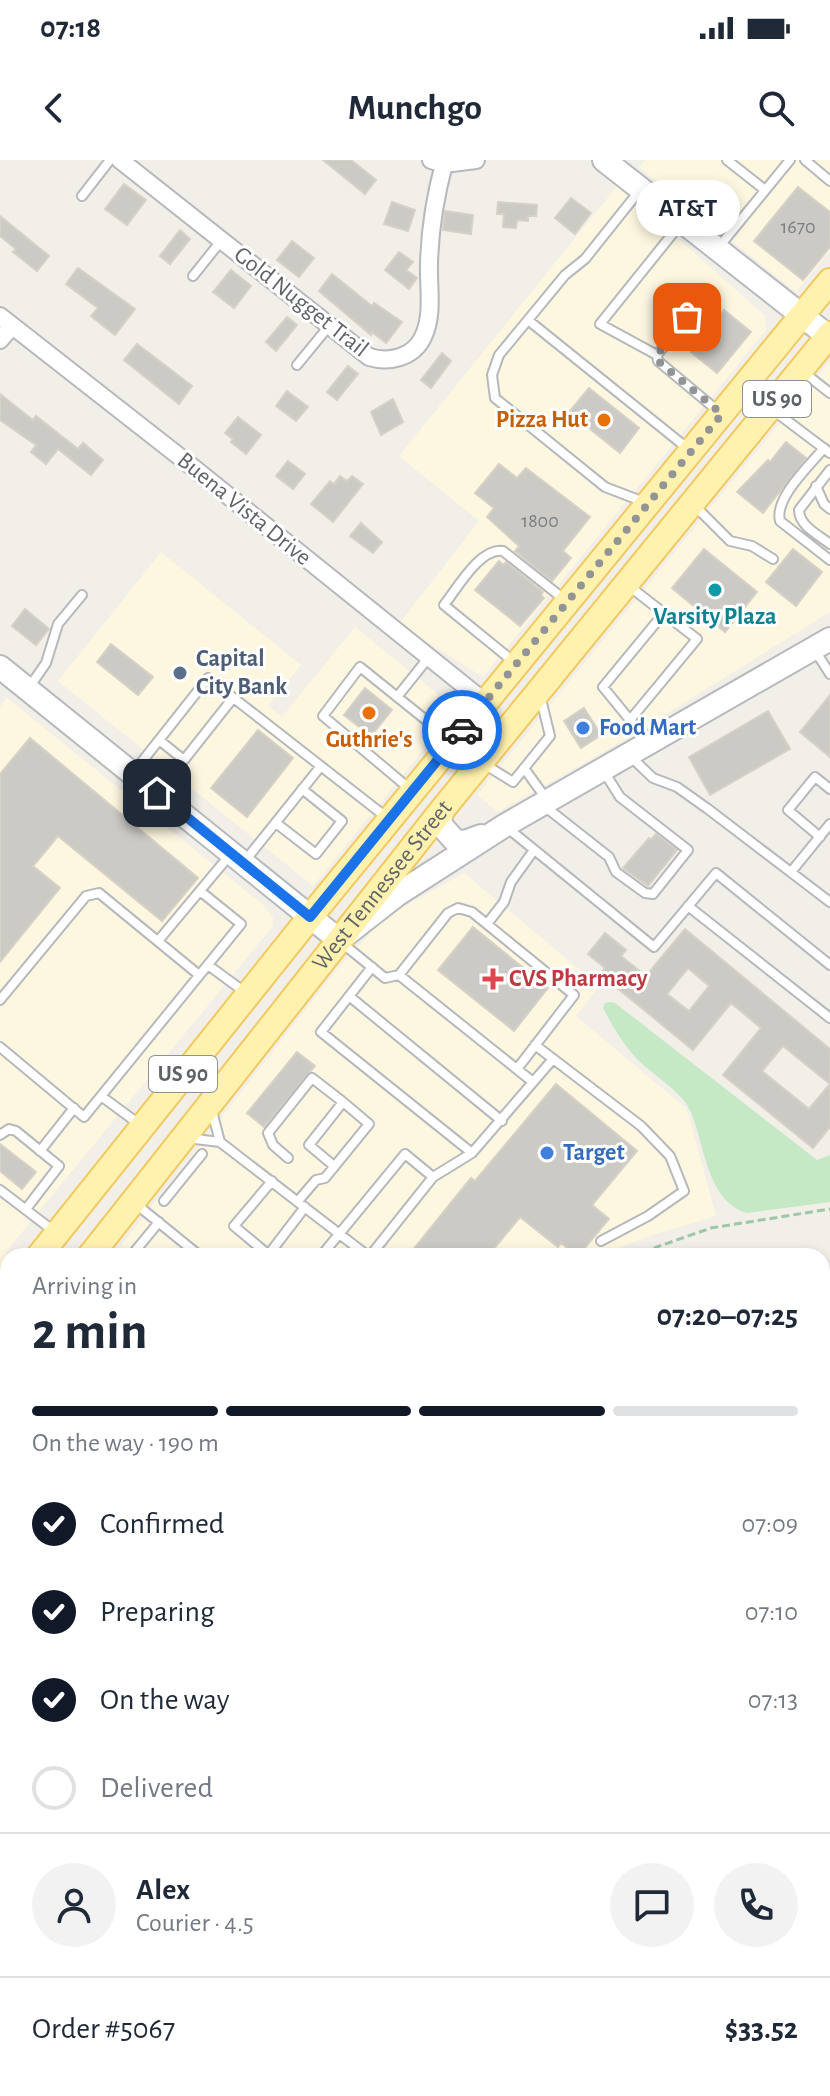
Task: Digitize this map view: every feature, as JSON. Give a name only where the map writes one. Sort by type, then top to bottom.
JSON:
[{"type":"main road","name":"West Tennessee Street","points":[[45,1248],[247,994],[830,281]]},
{"type":"main road","name":"West Tennessee Street","points":[[95,1248],[442,810],[829,336]]},
{"type":"main road","points":[[141,1126],[178,1144]]},
{"type":"main road","points":[[56,1233],[78,1248]]},
{"type":"street","name":"Gold Nugget Trail","points":[[120,160],[369,357],[381,361],[403,357],[414,350],[423,337],[429,313],[429,261],[438,162]]},
{"type":"street","points":[[438,162],[476,160]]},
{"type":"street","points":[[604,160],[829,336]]},
{"type":"street","points":[[0,340],[6,321]]},
{"type":"street","name":"Buena Vista Drive","points":[[6,321],[486,703]]},
{"type":"street","points":[[0,667],[339,940],[398,894],[504,826],[822,644]]},
{"type":"street","points":[[442,810],[440,824],[455,841],[465,842],[504,826]]},
{"type":"lane","points":[[82,196],[110,160]]},
{"type":"lane","points":[[727,160],[765,190]]},
{"type":"lane","points":[[717,249],[790,160]]},
{"type":"lane","points":[[805,160],[830,181]]},
{"type":"lane","points":[[641,189],[585,259],[565,275],[499,355],[492,375],[495,398],[605,487],[649,503]]},
{"type":"lane","points":[[657,355],[600,324],[682,222]]},
{"type":"lane","points":[[193,276],[222,240]]},
{"type":"lane","points":[[703,297],[657,355],[658,361],[722,414]]},
{"type":"lane","points":[[528,320],[691,451]]},
{"type":"lane","points":[[297,365],[329,326]]},
{"type":"lane","points":[[801,370],[830,393]]},
{"type":"lane","points":[[770,408],[827,451],[783,498],[778,515],[780,521],[830,560]]},
{"type":"lane","points":[[830,470],[801,504],[799,518],[830,544]]},
{"type":"lane","points":[[816,486],[824,504],[830,509]]},
{"type":"lane","points":[[692,504],[730,541],[752,546],[773,559]]},
{"type":"lane","points":[[517,665],[444,605],[483,555],[493,549],[503,551],[568,603]]},
{"type":"lane","points":[[626,584],[697,639],[630,720]]},
{"type":"lane","points":[[28,689],[46,663],[58,624],[82,595]]},
{"type":"lane","points":[[664,613],[603,687],[630,720],[639,749],[638,765],[653,778],[687,794],[830,902]]},
{"type":"lane","points":[[822,644],[830,674]]},
{"type":"lane","points":[[397,697],[429,657]]},
{"type":"lane","points":[[413,792],[323,716],[360,667],[453,741]]},
{"type":"lane","points":[[132,773],[208,678],[390,820]]},
{"type":"lane","points":[[481,762],[513,782],[550,736],[539,690]]},
{"type":"lane","points":[[159,740],[184,760],[233,698]]},
{"type":"lane","points":[[158,941],[200,891],[276,823],[321,766]]},
{"type":"lane","points":[[524,768],[545,803],[609,857],[616,872],[645,893],[653,894],[688,850],[620,797],[602,770]]},
{"type":"lane","points":[[820,837],[788,810],[815,777],[830,789]]},
{"type":"lane","points":[[276,823],[316,854],[342,821],[302,789]]},
{"type":"lane","points":[[791,872],[830,824]]},
{"type":"lane","points":[[504,826],[654,947],[716,873],[830,965]]},
{"type":"lane","points":[[487,924],[504,902],[511,882],[534,850]]},
{"type":"lane","points":[[0,1047],[84,1117],[241,924],[200,891]]},
{"type":"lane","points":[[0,1000],[86,896],[99,893],[199,975]]},
{"type":"lane","points":[[688,906],[830,1018]]},
{"type":"lane","points":[[339,940],[385,978],[399,975],[448,913],[458,908],[472,912],[574,995],[517,1069]]},
{"type":"lane","points":[[208,965],[247,994]]},
{"type":"lane","points":[[372,967],[321,1032],[472,1153]]},
{"type":"lane","points":[[399,975],[533,1082]]},
{"type":"lane","points":[[349,996],[502,1121]]},
{"type":"lane","points":[[535,1045],[641,1126],[670,1156],[684,1191],[648,1216],[601,1241]]},
{"type":"lane","points":[[375,1248],[433,1177],[472,1153],[553,1059]]},
{"type":"lane","points":[[274,1248],[314,1178],[325,1178],[369,1124],[312,1078],[268,1133],[273,1145],[288,1158]]},
{"type":"lane","points":[[101,1096],[141,1126]]},
{"type":"lane","points":[[211,1102],[220,1142],[359,1248]]},
{"type":"lane","points":[[334,1166],[309,1145],[343,1102]]},
{"type":"lane","points":[[40,1151],[74,1108]]},
{"type":"lane","points":[[0,1135],[9,1129],[16,1131],[59,1166],[26,1209]]},
{"type":"lane","points":[[178,1144],[220,1142]]},
{"type":"lane","points":[[178,1144],[193,1164]]},
{"type":"lane","points":[[164,1201],[202,1154]]},
{"type":"lane","points":[[328,1248],[405,1154],[433,1177]]},
{"type":"lane","points":[[261,1248],[234,1226],[272,1181]]},
{"type":"lane","points":[[0,1190],[56,1233]]},
{"type":"lane","points":[[133,1201],[190,1248]]},
{"type":"lane","points":[[138,1248],[159,1222]]},
{"type":"path","points":[[654,1248],[711,1228],[830,1209]]},
{"type":"shaded area","points":[[645,160],[830,160],[830,251],[796,292],[639,167]]},
{"type":"shaded area","points":[[618,185],[765,316],[766,330],[483,677],[399,624],[479,521],[399,456]]},
{"type":"shaded area","points":[[830,361],[830,612],[624,740],[498,812],[477,795]]},
{"type":"shaded area","points":[[161,552],[301,665],[268,706],[282,717],[355,627],[456,709],[313,886],[58,681]]},
{"type":"shaded area","points":[[7,698],[262,904],[273,918],[273,926],[9,1248],[0,1248],[0,707]]},
{"type":"shaded area","points":[[464,873],[599,986],[576,1016],[687,1109],[716,1216],[619,1248],[119,1248],[339,967],[385,917]]},
{"type":"green space","points":[[610,1002],[817,1160],[830,1155],[830,1202],[747,1213],[733,1206],[715,1184],[686,1103],[627,1047],[603,1008],[605,1003]]},
{"type":"building","points":[[323,160],[351,160],[376,180],[365,194]]},
{"type":"building","points":[[124,184],[146,200],[127,225],[105,209]]},
{"type":"building","points":[[798,187],[830,212],[830,247],[803,280],[754,241]]},
{"type":"building","points":[[571,198],[591,213],[575,234],[555,218]]},
{"type":"building","points":[[392,202],[415,210],[408,231],[384,224]]},
{"type":"building","points":[[498,202],[537,205],[536,216],[528,216],[528,221],[517,220],[516,228],[503,227],[504,214],[497,214]]},
{"type":"building","points":[[445,211],[473,215],[471,234],[443,230]]},
{"type":"building","points":[[0,216],[49,256],[37,271],[13,252],[16,249],[0,236]]},
{"type":"building","points":[[180,230],[190,239],[170,264],[160,256]]},
{"type":"building","points":[[292,241],[314,258],[299,277],[277,260]]},
{"type":"building","points":[[399,252],[413,262],[406,270],[417,278],[409,289],[385,270]]},
{"type":"building","points":[[78,268],[135,309],[115,335],[91,316],[98,308],[66,284]]},
{"type":"building","points":[[231,270],[251,286],[234,308],[213,292]]},
{"type":"building","points":[[332,274],[372,306],[374,303],[402,322],[386,343],[372,332],[371,335],[319,291]]},
{"type":"building","points":[[724,310],[751,332],[717,373],[691,352]]},
{"type":"building","points":[[287,317],[297,325],[276,351],[266,342]]},
{"type":"building","points":[[137,344],[192,386],[179,404],[124,360]]},
{"type":"building","points":[[442,353],[451,361],[431,388],[421,380]]},
{"type":"building","points":[[348,366],[358,374],[337,400],[327,392]]},
{"type":"building","name":"Pizza Hut","points":[[589,388],[639,428],[620,453],[569,412]]},
{"type":"building","points":[[287,391],[308,407],[296,421],[276,406]]},
{"type":"building","points":[[0,394],[33,420],[36,416],[78,449],[83,443],[103,460],[91,475],[58,449],[46,464],[31,452],[36,445],[0,420]]},
{"type":"building","points":[[393,399],[403,422],[381,435],[371,412]]},
{"type":"building","points":[[238,417],[261,435],[246,454],[225,433]]},
{"type":"building","points":[[786,442],[806,458],[763,513],[737,492],[768,460],[770,462]]},
{"type":"building","points":[[288,461],[305,474],[293,489],[276,476]]},
{"type":"building","points":[[499,464],[517,478],[526,468],[590,517],[563,551],[571,558],[552,581],[515,551],[519,546],[487,517],[494,508],[475,493]]},
{"type":"building","points":[[340,476],[347,481],[352,476],[363,484],[333,522],[311,504],[330,481],[334,484]]},
{"type":"building","points":[[361,523],[382,542],[373,553],[350,536]]},
{"type":"building","name":"Varsity Plaza","points":[[704,549],[757,592],[725,632],[672,588]]},
{"type":"building","points":[[793,549],[822,572],[796,606],[766,582]]},
{"type":"building","points":[[499,561],[503,565],[506,562],[543,592],[541,595],[544,598],[520,626],[475,590]]},
{"type":"building","points":[[25,609],[49,629],[36,645],[12,626]]},
{"type":"building","points":[[111,644],[153,677],[138,695],[97,662]]},
{"type":"building","points":[[365,688],[392,710],[371,736],[344,715]]},
{"type":"building","points":[[830,695],[830,757],[800,732]]},
{"type":"building","name":"Food Mart","points":[[584,708],[601,735],[581,748],[564,721]]},
{"type":"building","points":[[768,711],[790,749],[710,795],[689,757]]},
{"type":"building","points":[[258,730],[293,758],[247,817],[211,788]]},
{"type":"building","points":[[30,738],[198,878],[162,921],[58,836],[33,866],[60,888],[0,962],[0,774]]},
{"type":"building","points":[[656,834],[677,850],[648,886],[623,868]]},
{"type":"building","name":"CVS Pharmacy","points":[[473,927],[548,988],[514,1031],[438,970]]},
{"type":"building","points":[[685,929],[830,1049],[830,1084],[830,1127],[813,1148],[723,1075],[761,1028],[731,1003],[693,1050],[600,974],[605,968],[588,954],[605,933],[626,950],[621,956],[646,976]],"holes":[[[688,968],[709,986],[689,1011],[667,994]],[[783,1046],[830,1084],[809,1109],[762,1071]]]},
{"type":"building","points":[[297,1052],[315,1066],[264,1127],[247,1113]]},
{"type":"building","points":[[556,1084],[637,1151],[592,1205],[609,1219],[585,1248],[568,1248],[561,1243],[558,1247],[520,1217],[495,1248],[414,1248],[471,1178],[475,1181]]},
{"type":"building","points":[[0,1144],[36,1172],[22,1189],[0,1171]]},
{"type":"way so far","points":[[462,730],[722,414],[658,361],[657,355],[687,317]]},
{"type":"place","name":"AT&T","points":[[687,317]]},
{"type":"place","name":"Pizza Hut","points":[[604,420]]},
{"type":"place","name":"Varsity Plaza","points":[[715,590]]},
{"type":"place","name":"Capital City Bank","points":[[180,673]]},
{"type":"place","name":"Guthrie's","points":[[369,713]]},
{"type":"place","name":"Food Mart","points":[[583,728]]},
{"type":"place","name":"CVS Pharmacy","points":[[493,979]]},
{"type":"place","name":"Target","points":[[547,1153]]},
{"type":"route","points":[[157,793],[310,917],[462,730]]}]
